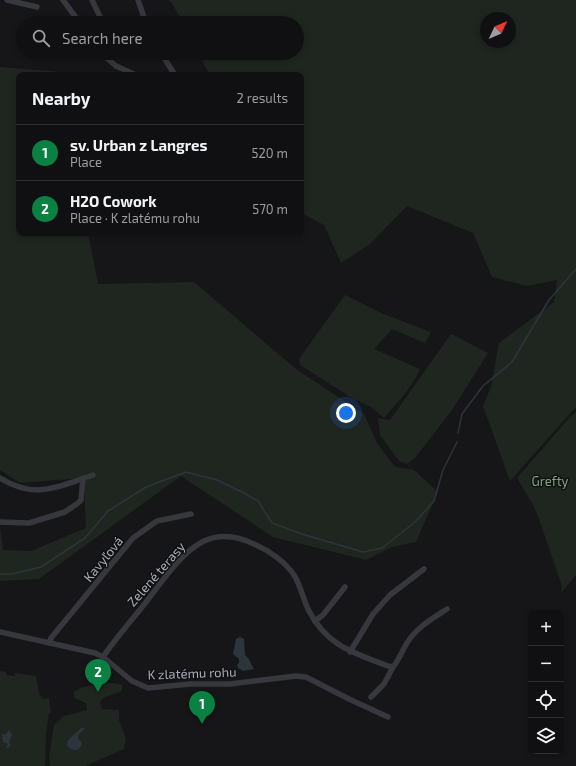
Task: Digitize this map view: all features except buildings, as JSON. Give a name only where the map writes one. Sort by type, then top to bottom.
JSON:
[{"type":"street","points":[[7,0],[37,7]]},
{"type":"street","points":[[63,0],[75,16]]},
{"type":"street","points":[[92,0],[100,16]]},
{"type":"street","points":[[138,0],[144,16]]},
{"type":"street","points":[[109,60],[116,66],[129,72]]},
{"type":"street","points":[[166,60],[173,72]]},
{"type":"street","points":[[0,478],[17,487],[34,490],[51,489],[93,474]]},
{"type":"street","points":[[0,522],[29,523],[65,512],[81,500],[83,478]]},
{"type":"street","name":"Kavyľová","points":[[49,643],[51,638],[133,538],[157,520],[190,514]]},
{"type":"street","name":"Zelené terasy","points":[[103,657],[186,554],[194,547],[216,537],[238,538],[260,546],[275,555],[294,575],[309,610],[315,621],[327,636],[350,652],[393,667]]},
{"type":"street","points":[[350,652],[374,614],[390,595],[424,569]]},
{"type":"street","points":[[315,621],[323,615],[345,587]]},
{"type":"street","points":[[371,697],[384,684],[407,643],[420,626],[447,609]]},
{"type":"street","name":"K zlatému rohu","points":[[0,632],[90,652],[103,657],[132,681],[148,688],[190,684],[230,684],[296,676],[306,677],[388,717]]},
{"type":"green space","points":[[168,0],[576,0],[576,408],[510,481],[483,406],[491,387],[499,343],[554,302],[557,280],[527,286],[492,277],[473,233],[407,206],[370,244],[341,263],[324,225],[304,215],[304,72],[208,72],[202,60],[304,60],[304,16],[179,16],[172,3]]},
{"type":"green space","points":[[0,67],[61,72],[16,72],[16,236],[89,236],[98,284],[194,282],[296,369],[364,414],[377,443],[395,467],[414,470],[438,492],[416,542],[392,547],[366,560],[273,537],[181,476],[39,579],[0,581],[0,526],[3,550],[31,551],[86,528],[84,478],[20,483],[0,470]]},
{"type":"green space","points":[[345,295],[381,313],[431,332],[425,343],[392,329],[374,349],[420,369],[409,388],[384,418],[371,407],[352,398],[300,365],[299,359]]},
{"type":"green space","points":[[451,334],[488,353],[452,410],[415,458],[407,464],[399,461],[380,435],[378,418],[390,420]]},
{"type":"green space","name":"Grefty","points":[[576,412],[576,575],[561,593],[562,586],[538,516],[517,478]]},
{"type":"green space","points":[[0,671],[6,672],[6,675],[15,676],[15,673],[36,676],[39,694],[43,699],[49,698],[51,713],[49,713],[46,733],[45,766],[0,766]]},
{"type":"green space","points":[[115,683],[122,685],[122,691],[103,698],[100,702],[102,709],[119,710],[119,720],[126,739],[124,749],[85,766],[50,766],[49,757],[54,725],[64,716],[87,710],[86,703],[74,698],[74,692],[83,687]]},
{"type":"shaded area","points":[[240,637],[244,639],[245,655],[254,669],[243,671],[238,668],[237,665],[239,663],[239,659],[233,654],[236,639]]},
{"type":"shaded area","points":[[81,728],[85,729],[78,736],[82,743],[80,748],[73,750],[67,746],[68,740]]},
{"type":"shaded area","points":[[9,730],[12,735],[9,742],[11,745],[8,748],[6,747],[8,744],[3,742],[2,735],[5,735]]},
{"type":"waterway","points":[[458,433],[462,414],[483,386],[512,362],[549,300],[576,269]]},
{"type":"waterway","points":[[0,574],[12,574],[41,567],[85,538],[108,511],[146,487],[186,472],[217,480],[258,501],[272,523],[302,534],[363,552],[382,548],[415,522],[434,501],[443,470],[457,442]]},
{"type":"place","name":"H2O Cowork","points":[[98,692]]},
{"type":"place","name":"sv. Urban z Langres","points":[[202,724]]}]
